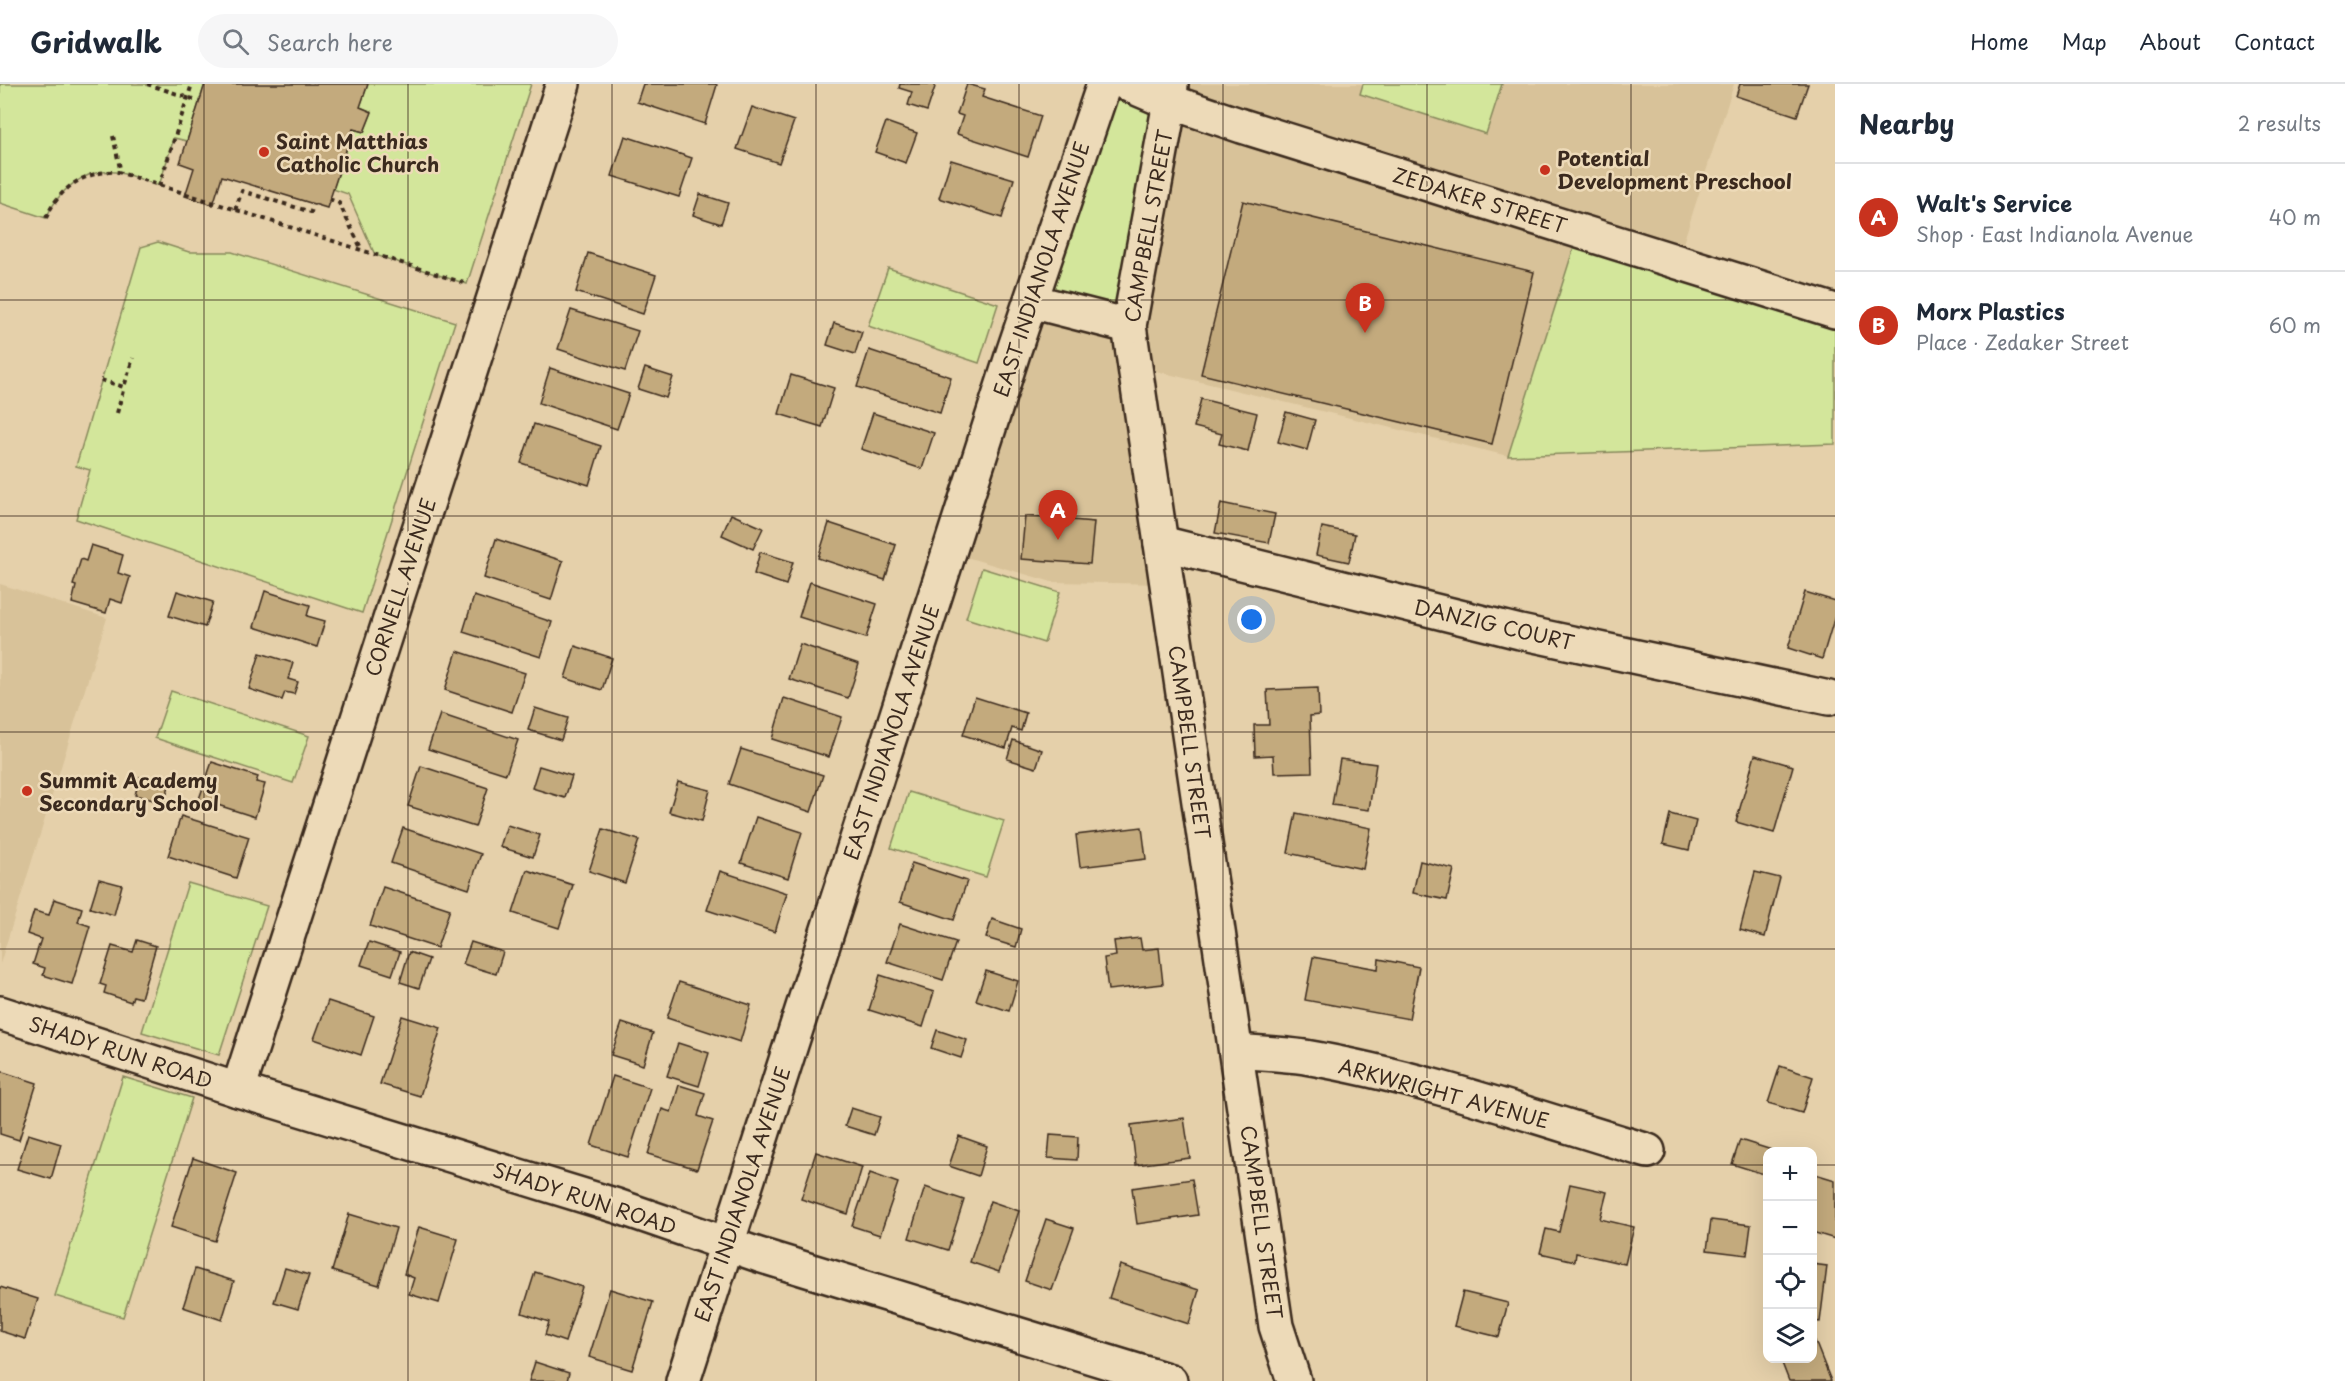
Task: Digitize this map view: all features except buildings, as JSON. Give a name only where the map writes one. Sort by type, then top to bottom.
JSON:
[{"type":"street","name":"CORNELL AVENUE","points":[[238,1090],[563,84]]},
{"type":"street","name":"EAST INDIANOLA AVENUE","points":[[683,1381],[1031,301],[1104,84]]},
{"type":"street","name":"ZEDAKER STREET","points":[[1127,84],[1170,93],[1835,311]]},
{"type":"street","name":"CAMPBELL STREET","points":[[1170,93],[1129,326],[1276,1326],[1294,1381]]},
{"type":"street","points":[[1031,301],[1129,326]]},
{"type":"street","name":"DANZIG COURT","points":[[1161,543],[1520,632],[1829,698]]},
{"type":"street","name":"SHADY RUN ROAD","points":[[0,1013],[238,1090],[617,1206],[726,1244],[1170,1381]]},
{"type":"street","name":"ARKWRIGHT AVENUE","points":[[1236,1051],[1302,1057],[1368,1070],[1436,1087],[1648,1151]]},
{"type":"path","points":[[147,84],[200,101]]},
{"type":"path","points":[[159,186],[192,84]]},
{"type":"path","points":[[113,136],[121,173]]},
{"type":"path","points":[[46,218],[62,193],[82,177],[106,171],[121,173],[467,284]]},
{"type":"path","points":[[236,210],[242,190],[311,212],[314,204]]},
{"type":"path","points":[[329,199],[339,203],[362,251]]},
{"type":"path","points":[[117,413],[133,358]]},
{"type":"path","points":[[101,380],[124,387]]},
{"type":"shaded area","points":[[1171,84],[1734,84],[1677,262],[1579,231],[1508,456],[1135,366],[1167,584],[1052,582],[949,552],[1014,350]]},
{"type":"shaded area","name":"Summit Academy Secondary School","points":[[0,584],[107,618],[0,964]]},
{"type":"green space","points":[[0,84],[205,84],[187,141],[174,138],[159,186],[121,173],[93,174],[73,183],[57,199],[46,218],[0,203]]},
{"type":"green space","points":[[368,84],[531,84],[467,284],[375,255],[348,194],[333,189],[353,129],[364,132],[372,112],[360,107]]},
{"type":"green space","points":[[1104,84],[1162,99],[1129,326],[1031,301]]},
{"type":"green space","points":[[1363,84],[1502,84],[1486,134],[1360,94]]},
{"type":"green space","points":[[1579,231],[1835,311],[1835,444],[1508,456]]},
{"type":"green space","points":[[158,242],[189,252],[232,252],[455,322],[362,613],[76,519],[90,470],[76,466],[141,247]]},
{"type":"green space","points":[[888,268],[998,304],[979,363],[868,326]]},
{"type":"green space","points":[[982,568],[1060,592],[1044,643],[966,618]]},
{"type":"green space","points":[[171,691],[309,736],[293,783],[155,738]]},
{"type":"green space","points":[[909,792],[1004,821],[986,877],[891,848]]},
{"type":"green space","points":[[188,883],[267,906],[219,1055],[142,1032]]},
{"type":"green space","points":[[123,1077],[192,1098],[123,1317],[55,1296]]},
{"type":"place","name":"Saint Matthias Catholic Church","points":[[264,152]]},
{"type":"place","name":"Potential Development Preschool","points":[[1545,170]]},
{"type":"place","name":"Morx Plastics","points":[[1365,333]]},
{"type":"place","name":"Walt's Service","points":[[1058,540]]},
{"type":"place","name":"Summit Academy Secondary School","points":[[27,791]]}]
